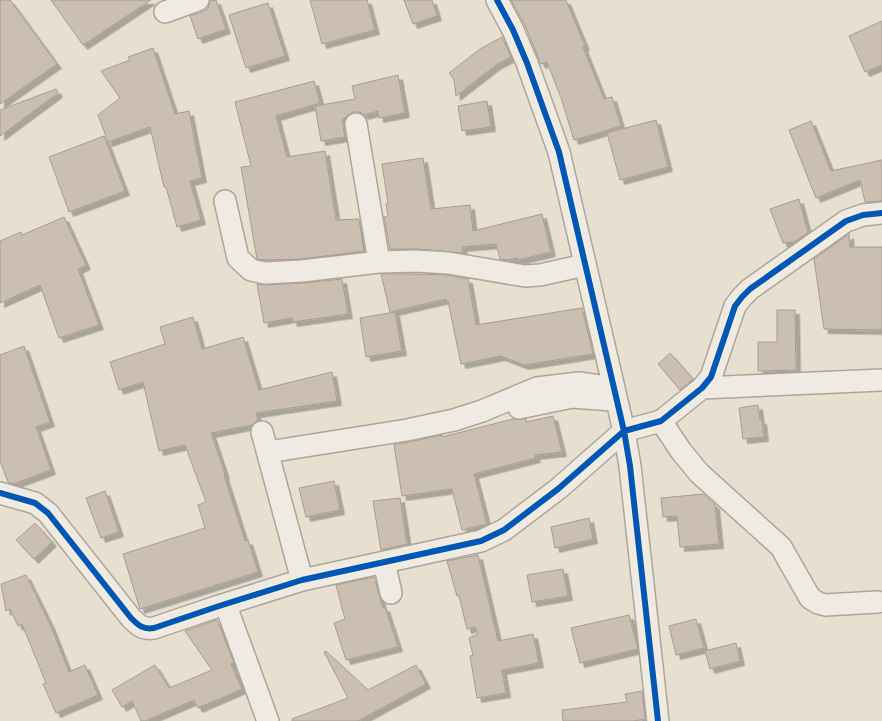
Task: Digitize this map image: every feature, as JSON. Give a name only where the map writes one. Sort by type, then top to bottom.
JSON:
[{"type":"street","points":[[165,12],[198,0]]},
{"type":"street","points":[[497,0],[513,30],[527,63],[559,152],[616,394],[630,466],[658,721]]},
{"type":"street","points":[[356,124],[380,262]]},
{"type":"street","points":[[225,201],[238,258],[251,270],[265,273],[302,271],[380,262],[416,261],[448,263],[525,276],[540,275],[585,265]]},
{"type":"street","points":[[0,493],[35,504],[48,513],[131,618],[145,629],[154,628],[302,580],[481,541],[504,530],[558,489],[624,431],[661,421],[702,388],[711,377],[735,306],[750,289],[846,221],[863,215],[882,213]]},
{"type":"street","points":[[702,388],[882,380]]},
{"type":"street","points":[[302,580],[265,442],[407,430],[454,420],[482,411],[537,388],[579,382],[616,394]]},
{"type":"street","points":[[519,408],[572,398],[616,394]]},
{"type":"street","points":[[661,421],[681,452],[699,473],[781,547],[810,598],[818,604],[825,605],[878,602]]},
{"type":"street","points":[[384,562],[391,593]]},
{"type":"street","points":[[222,606],[226,608],[229,614],[268,721]]},
{"type":"building","points":[[0,0],[10,0],[57,64],[0,104]]},
{"type":"building","points":[[51,0],[151,0],[83,45]]},
{"type":"building","points":[[216,0],[226,29],[198,39],[190,16],[203,12],[208,8],[210,1]]},
{"type":"building","points":[[310,0],[367,0],[375,30],[322,44]]},
{"type":"building","points":[[404,0],[432,0],[437,16],[413,24]]},
{"type":"building","points":[[511,0],[566,0],[604,99],[612,97],[621,126],[574,140],[547,62],[541,64],[525,25]]},
{"type":"building","points":[[268,3],[285,56],[246,68],[229,15]]},
{"type":"building","points":[[882,21],[882,65],[865,72],[849,36]]},
{"type":"building","points":[[502,37],[511,57],[496,65],[456,96],[454,80],[449,73],[480,49]]},
{"type":"building","points":[[153,48],[175,114],[189,111],[202,178],[190,181],[201,220],[177,227],[166,187],[164,187],[150,127],[108,142],[98,115],[120,98],[101,71],[130,60],[128,57]]},
{"type":"building","points":[[398,75],[405,113],[379,118],[378,111],[364,115],[360,112],[353,112],[342,120],[345,137],[321,141],[315,106],[355,99],[352,86]]},
{"type":"building","points":[[314,81],[320,103],[276,116],[287,157],[325,151],[336,220],[359,219],[364,251],[301,259],[257,259],[241,167],[251,166],[235,102]]},
{"type":"building","points":[[56,89],[58,93],[0,136],[0,110]]},
{"type":"building","points":[[487,101],[491,127],[462,131],[458,106]]},
{"type":"building","points":[[656,120],[668,167],[620,180],[607,133]]},
{"type":"building","points":[[811,121],[831,171],[882,160],[882,201],[865,202],[860,180],[816,198],[789,130]]},
{"type":"building","points":[[104,136],[125,191],[69,212],[49,157]]},
{"type":"building","points":[[423,158],[431,209],[470,205],[473,231],[542,214],[551,252],[518,260],[518,258],[508,260],[500,259],[496,244],[462,247],[463,253],[390,249],[384,217],[388,216],[386,204],[388,204],[382,164]]},
{"type":"building","points":[[799,199],[808,233],[794,242],[783,243],[770,209]]},
{"type":"building","points":[[64,217],[86,265],[78,269],[99,325],[59,338],[40,285],[0,303],[0,241],[21,232],[22,235]]},
{"type":"building","points":[[849,234],[850,247],[882,247],[882,330],[824,329],[814,259]]},
{"type":"building","points":[[381,274],[447,275],[468,279],[476,325],[582,308],[593,354],[524,365],[501,356],[461,364],[448,301],[446,299],[390,312]]},
{"type":"building","points":[[342,279],[348,314],[293,322],[292,318],[264,323],[257,284],[303,283]]},
{"type":"building","points":[[777,310],[795,310],[796,370],[758,371],[758,342],[777,342]]},
{"type":"building","points":[[395,312],[402,351],[366,357],[360,318]]},
{"type":"building","points":[[193,317],[202,349],[243,337],[259,390],[332,372],[337,401],[256,413],[258,420],[252,425],[211,433],[245,541],[248,540],[258,572],[140,609],[123,554],[205,528],[198,505],[206,502],[185,445],[159,451],[143,382],[119,390],[110,362],[165,344],[160,327]]},
{"type":"building","points":[[24,346],[50,422],[36,427],[51,470],[13,484],[8,482],[0,461],[0,355]]},
{"type":"building","points":[[670,353],[693,379],[680,390],[658,364]]},
{"type":"building","points":[[758,405],[764,437],[743,439],[739,408]]},
{"type":"building","points":[[553,416],[562,452],[535,455],[536,458],[474,474],[487,524],[462,530],[452,489],[402,496],[394,445],[442,435],[442,437],[513,419],[526,419],[526,422]]},
{"type":"building","points":[[334,481],[340,510],[306,517],[299,488]]},
{"type":"building","points":[[105,491],[119,532],[101,538],[86,498]]},
{"type":"building","points":[[703,494],[715,505],[719,544],[680,547],[677,516],[663,517],[661,498]]},
{"type":"building","points":[[400,498],[407,544],[381,550],[373,501]]},
{"type":"building","points":[[589,518],[593,539],[555,548],[551,527]]},
{"type":"building","points":[[35,523],[52,542],[34,559],[16,540]]},
{"type":"building","points":[[478,555],[498,641],[533,634],[539,663],[502,670],[506,693],[477,698],[470,656],[473,655],[469,638],[478,634],[475,627],[467,629],[459,596],[457,596],[447,561]]},
{"type":"building","points":[[563,569],[568,596],[532,602],[527,575]]},
{"type":"building","points":[[26,575],[50,624],[69,672],[85,665],[98,695],[56,713],[43,684],[46,683],[22,624],[18,626],[10,609],[6,611],[1,584]]},
{"type":"building","points":[[374,577],[383,608],[385,607],[398,647],[346,660],[334,623],[345,619],[336,585]]},
{"type":"building","points":[[629,615],[638,649],[580,663],[571,628]]},
{"type":"building","points":[[696,619],[704,648],[676,655],[669,626]]},
{"type":"building","points":[[217,620],[234,663],[231,664],[242,689],[198,708],[194,700],[145,721],[141,721],[132,701],[122,707],[112,690],[155,665],[169,688],[212,670],[185,631]]},
{"type":"building","points":[[736,643],[740,661],[710,669],[705,651]]},
{"type":"building","points":[[326,651],[368,690],[416,665],[426,684],[358,721],[292,721],[292,719],[348,698],[324,652]]},
{"type":"building","points":[[642,691],[645,719],[633,721],[563,721],[562,710],[627,702],[625,694]]},
{"type":"cycle path","points":[[497,0],[513,30],[527,63],[559,152],[624,431],[630,466],[658,721]]},
{"type":"cycle path","points":[[0,493],[35,503],[48,513],[131,618],[144,628],[154,628],[302,580],[481,541],[504,530],[558,489],[624,431],[661,421],[702,388],[711,377],[735,306],[750,289],[846,221],[863,215],[882,213]]}]
